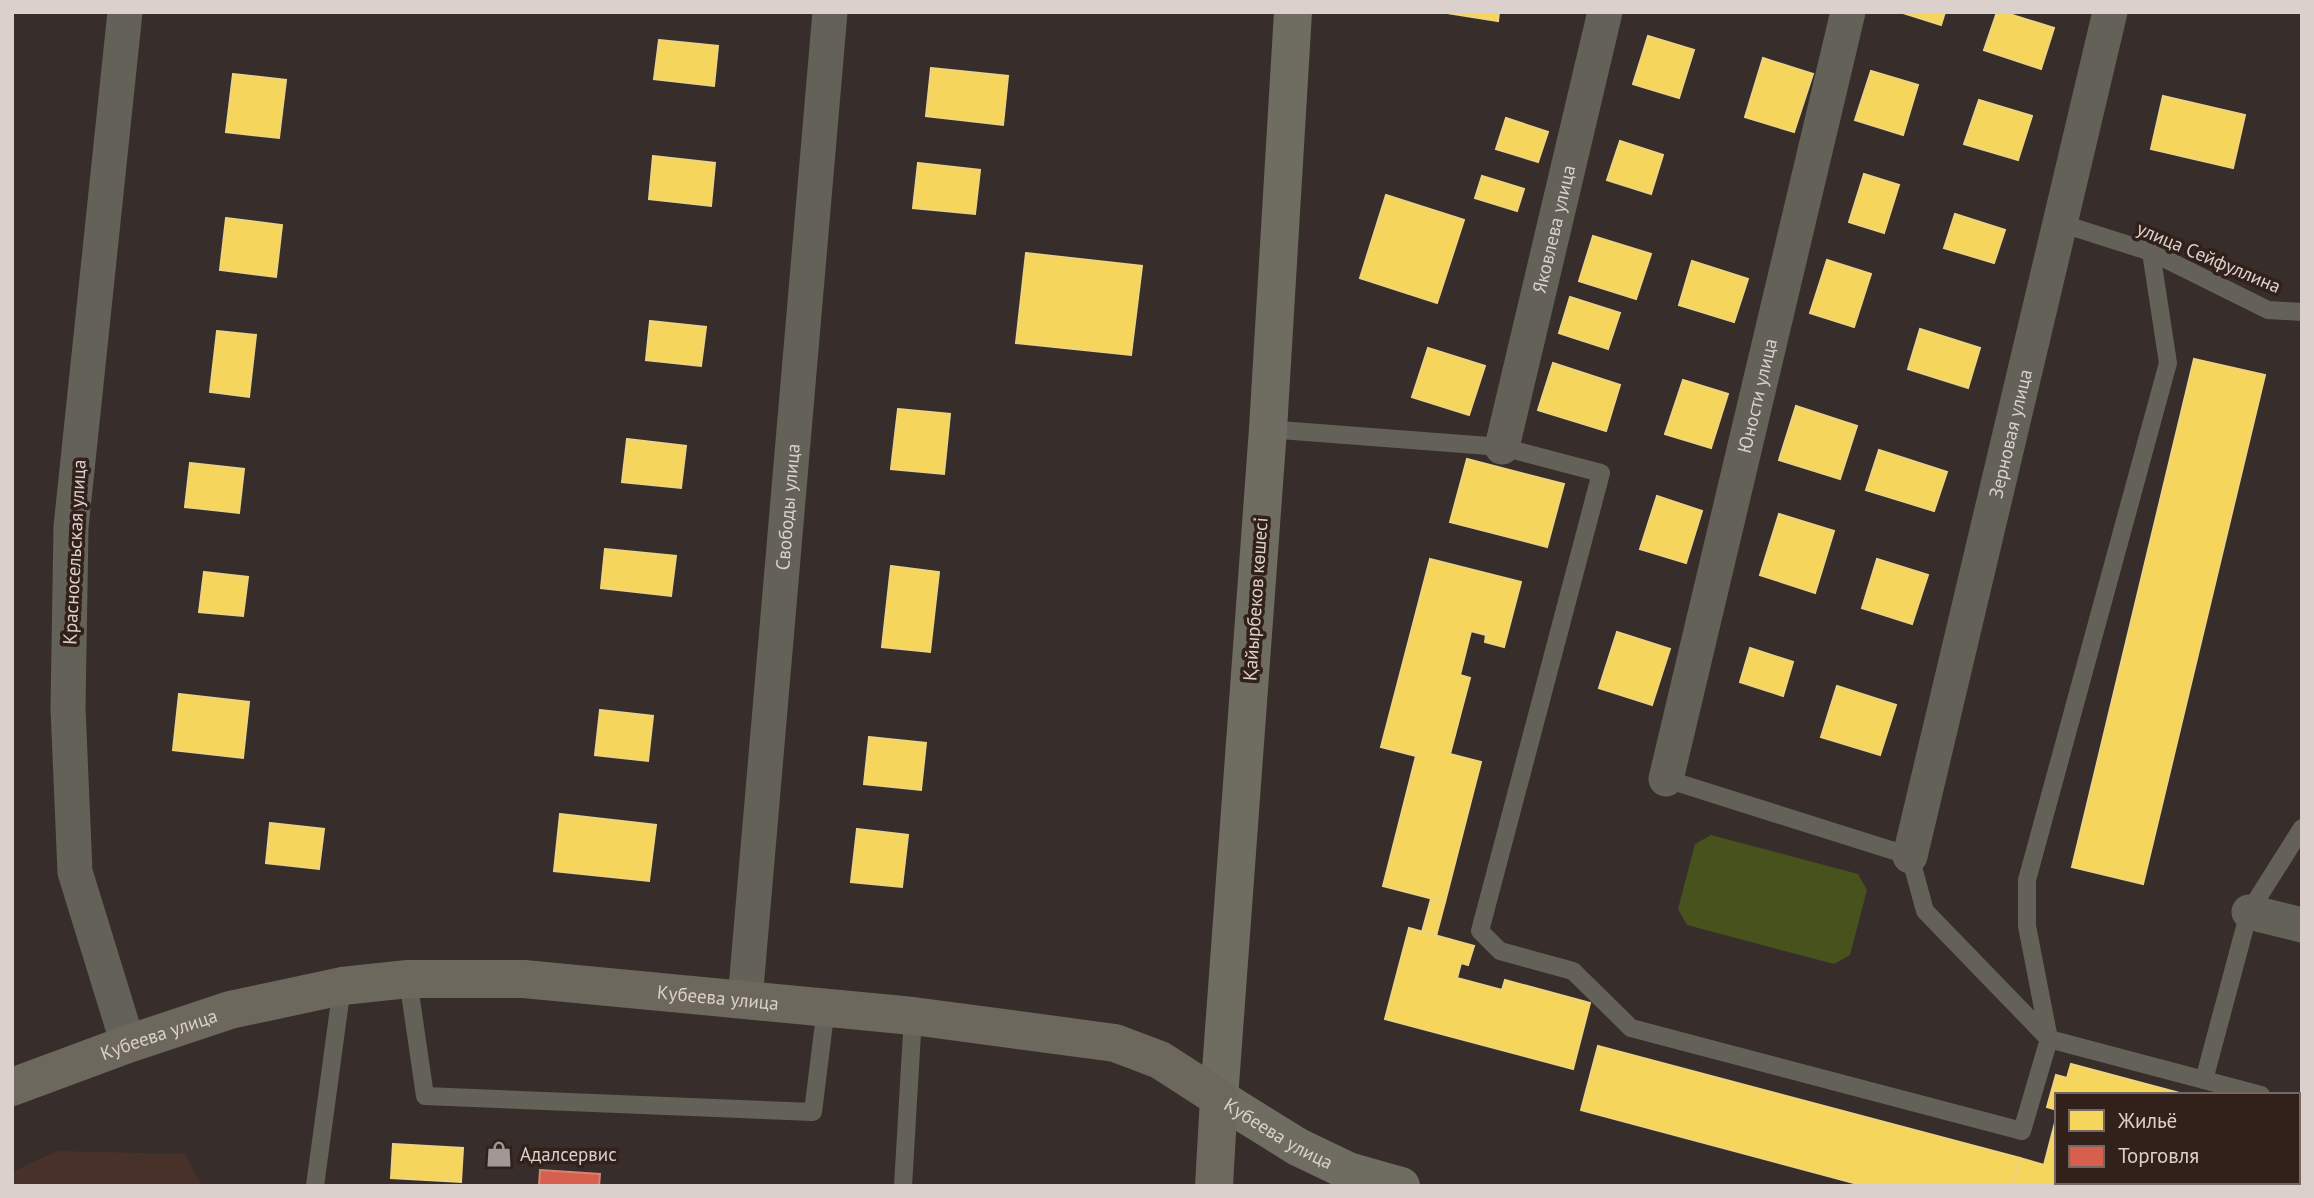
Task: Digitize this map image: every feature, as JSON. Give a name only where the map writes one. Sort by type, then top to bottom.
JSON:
[{"type":"highway","name":"Кубеева улица","points":[[12,1087],[230,1010],[342,986],[408,979],[524,979],[914,1016],[1115,1043],[1160,1060],[1219,1098]]},
{"type":"highway","name":"Қайырбеков көшесі","points":[[1214,1186],[1219,1098]]},
{"type":"main road","name":"Қайырбеков көшесі","points":[[1219,1098],[1268,429],[1293,12]]},
{"type":"main road","name":"Кубеева улица","points":[[1219,1098],[1298,1146],[1348,1171],[1401,1186]]},
{"type":"street","name":"Красносельская улица","points":[[125,12],[71,527],[68,708],[75,872],[128,1044]]},
{"type":"street","name":"Свободы улица","points":[[745,1000],[830,12]]},
{"type":"street","name":"Яковлева улица","points":[[1502,447],[1605,12]]},
{"type":"street","name":"Юности улица","points":[[1666,779],[1848,12]]},
{"type":"street","name":"Зерновая улица","points":[[1910,856],[2110,12]]},
{"type":"street","points":[[2249,912],[2302,925]]},
{"type":"lane","name":"улица Сейфуллина","points":[[2060,223],[2151,252],[2268,310],[2302,312]]},
{"type":"lane","points":[[1268,429],[1502,447],[1601,472],[1480,930],[1500,951],[1573,971],[1632,1028],[2022,1131],[2049,1039],[2027,926],[2026,880],[2168,363],[2151,252]]},
{"type":"lane","points":[[1666,779],[1910,856],[1925,911],[2049,1039],[2253,1093]]},
{"type":"lane","points":[[2204,1080],[2249,912],[2302,828]]},
{"type":"lane","points":[[408,979],[425,1096],[814,1112],[826,1007]]},
{"type":"lane","points":[[315,1186],[342,986]]},
{"type":"lane","points":[[903,1186],[914,1016]]},
{"type":"shaded area","points":[[57,1151],[185,1154],[202,1186],[12,1186],[12,1172]]},
{"type":"green space","points":[[1711,835],[1858,874],[1867,890],[1850,955],[1834,964],[1687,925],[1678,909],[1695,844]]},
{"type":"building: Жильё","points":[[1441,12],[1499,12],[1498,21]]},
{"type":"building: Жильё","points":[[1900,12],[1945,12],[1941,25]]},
{"type":"building: Жильё","points":[[1997,12],[2054,28],[2041,69],[1984,50]]},
{"type":"building: Жильё","points":[[1648,36],[1694,50],[1679,98],[1633,84]]},
{"type":"building: Жильё","points":[[659,40],[718,46],[714,86],[654,79]]},
{"type":"building: Жильё","points":[[1763,58],[1813,74],[1794,132],[1745,117]]},
{"type":"building: Жильё","points":[[931,68],[1008,76],[1003,125],[926,116]]},
{"type":"building: Жильё","points":[[1871,71],[1918,85],[1903,135],[1855,120]]},
{"type":"building: Жильё","points":[[233,74],[286,80],[279,138],[226,132]]},
{"type":"building: Жильё","points":[[2163,96],[2245,115],[2233,168],[2151,149]]},
{"type":"building: Жильё","points":[[1979,100],[2032,116],[2018,160],[1964,144]]},
{"type":"building: Жильё","points":[[1506,118],[1548,132],[1538,162],[1496,149]]},
{"type":"building: Жильё","points":[[1620,141],[1663,155],[1651,194],[1607,180]]},
{"type":"building: Жильё","points":[[653,156],[715,163],[711,206],[649,199]]},
{"type":"building: Жильё","points":[[918,163],[980,170],[975,214],[913,208]]},
{"type":"building: Жильё","points":[[1864,174],[1899,185],[1884,233],[1849,222]]},
{"type":"building: Жильё","points":[[1482,176],[1524,189],[1517,211],[1475,198]]},
{"type":"building: Жильё","points":[[1386,195],[1464,220],[1437,303],[1360,278]]},
{"type":"building: Жильё","points":[[1955,214],[2005,230],[1994,263],[1944,248]]},
{"type":"building: Жильё","points":[[226,218],[282,225],[276,277],[220,270]]},
{"type":"building: Жильё","points":[[1593,236],[1651,254],[1636,299],[1579,281]]},
{"type":"building: Жильё","points":[[1026,253],[1142,266],[1131,355],[1016,343]]},
{"type":"building: Жильё","points":[[1827,260],[1871,274],[1854,327],[1810,313]]},
{"type":"building: Жильё","points":[[1692,261],[1748,279],[1734,322],[1679,305]]},
{"type":"building: Жильё","points":[[1570,297],[1620,313],[1608,349],[1559,333]]},
{"type":"building: Жильё","points":[[650,321],[706,327],[701,366],[646,360]]},
{"type":"building: Жильё","points":[[1920,329],[1980,348],[1968,388],[1908,369]]},
{"type":"building: Жильё","points":[[217,331],[256,335],[249,397],[210,392]]},
{"type":"building: Жильё","points":[[1428,348],[1485,366],[1469,415],[1412,397]]},
{"type":"building: Жильё","points":[[2194,359],[2265,375],[2143,884],[2072,867]]},
{"type":"building: Жильё","points":[[1553,363],[1620,385],[1606,431],[1538,410]]},
{"type":"building: Жильё","points":[[1683,380],[1728,394],[1711,448],[1665,434]]},
{"type":"building: Жильё","points":[[1796,406],[1857,426],[1840,479],[1779,460]]},
{"type":"building: Жильё","points":[[898,409],[950,414],[944,474],[891,469]]},
{"type":"building: Жильё","points":[[627,439],[686,446],[681,488],[622,482]]},
{"type":"building: Жильё","points":[[1879,450],[1947,472],[1934,511],[1866,490]]},
{"type":"building: Жильё","points":[[1467,459],[1564,484],[1547,547],[1450,522]]},
{"type":"building: Жильё","points":[[190,463],[244,469],[239,513],[185,507]]},
{"type":"building: Жильё","points":[[1657,496],[1702,511],[1686,563],[1640,549]]},
{"type":"building: Жильё","points":[[1779,514],[1834,531],[1815,593],[1760,575]]},
{"type":"building: Жильё","points":[[605,549],[676,556],[671,596],[601,588]]},
{"type":"building: Жильё","points":[[1430,559],[1521,582],[1504,647],[1485,642],[1486,635],[1471,631],[1460,675],[1470,678],[1450,754],[1481,762],[1445,902],[1383,886],[1416,756],[1381,747]]},
{"type":"building: Жильё","points":[[1877,559],[1928,575],[1912,624],[1862,608]]},
{"type":"building: Жильё","points":[[891,566],[939,572],[930,652],[882,647]]},
{"type":"building: Жильё","points":[[204,572],[248,577],[243,616],[199,612]]},
{"type":"building: Жильё","points":[[1617,632],[1670,649],[1652,705],[1599,688]]},
{"type":"building: Жильё","points":[[1750,648],[1793,662],[1783,696],[1740,682]]},
{"type":"building: Жильё","points":[[1837,686],[1896,705],[1880,755],[1821,737]]},
{"type":"building: Жильё","points":[[179,694],[249,702],[243,758],[173,750]]},
{"type":"building: Жильё","points":[[600,710],[653,716],[648,761],[595,755]]},
{"type":"building: Жильё","points":[[869,737],[926,743],[921,790],[864,784]]},
{"type":"building: Жильё","points":[[560,814],[656,825],[649,881],[554,871]]},
{"type":"building: Жильё","points":[[270,823],[324,829],[319,869],[266,863]]},
{"type":"building: Жильё","points":[[857,829],[908,835],[902,887],[851,882]]},
{"type":"building: Жильё","points":[[1431,899],[1445,902],[1436,936],[1422,932]]},
{"type":"building: Жильё","points":[[1409,928],[1474,946],[1468,965],[1461,963],[1457,978],[1502,990],[1505,980],[1590,1003],[1573,1069],[1385,1019]]},
{"type":"building: Жильё","points":[[1598,1046],[2020,1158],[2012,1186],[1865,1186],[1581,1110]]},
{"type":"building: Жильё","points":[[2071,1064],[2180,1093],[2055,1093],[2055,1109],[2047,1107],[2056,1075],[2067,1078]]},
{"type":"building: Жильё","points":[[2055,1123],[2055,1184],[2174,1184],[2012,1186],[2020,1158],[2044,1165]]},
{"type":"building: Жильё","points":[[393,1144],[463,1148],[461,1182],[391,1178]]},
{"type":"building: Торговля","points":[[540,1170],[600,1174],[599,1186],[539,1186]]},
{"type":"place","name":"Адалсервис","points":[[499,1154]]}]
